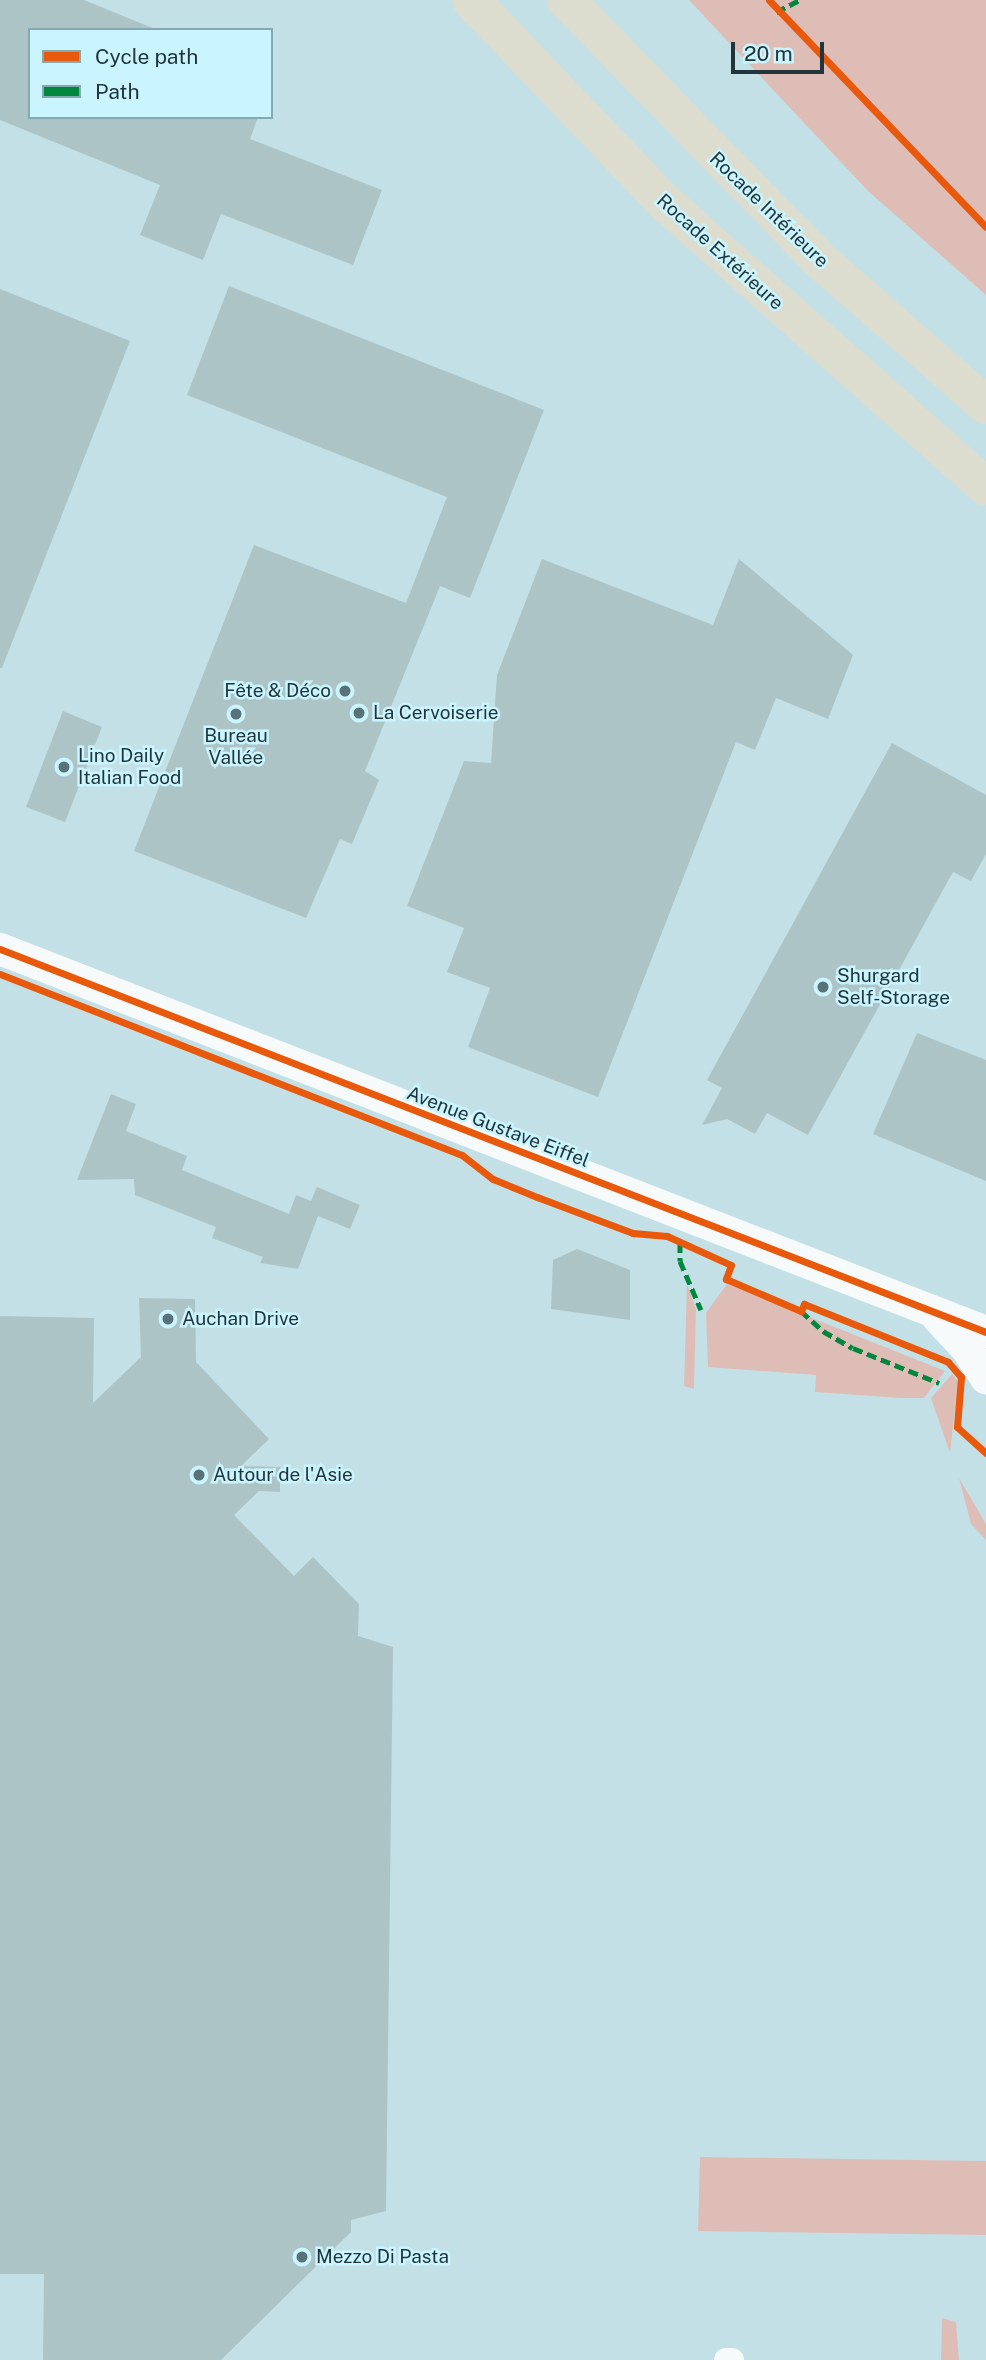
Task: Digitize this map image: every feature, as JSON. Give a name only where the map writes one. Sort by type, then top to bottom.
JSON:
[{"type":"highway","name":"Rocade Extérieure","points":[[471,0],[663,201],[986,487]]},
{"type":"highway","name":"Rocade Intérieure","points":[[566,0],[823,263],[986,405]]},
{"type":"street","name":"Avenue Gustave Eiffel","points":[[0,948],[934,1315],[986,1332]]},
{"type":"street","name":"Avenue Gustave Eiffel","points":[[934,1315],[967,1349],[986,1378]]},
{"type":"street","points":[[726,2360],[732,2360]]},
{"type":"shaded area","points":[[689,0],[986,0],[986,295],[868,191]]},
{"type":"shaded area","points":[[687,1284],[696,1309],[694,1389],[684,1386]]},
{"type":"shaded area","points":[[727,1284],[945,1371],[924,1398],[900,1398],[815,1392],[816,1375],[708,1367],[706,1313]]},
{"type":"shaded area","points":[[952,1374],[958,1382],[950,1453],[931,1398]]},
{"type":"shaded area","points":[[959,1478],[986,1524],[986,1540],[971,1524]]},
{"type":"shaded area","points":[[700,2157],[986,2161],[986,2235],[698,2231]]},
{"type":"shaded area","points":[[942,2318],[956,2322],[959,2360],[941,2360]]},
{"type":"building","points":[[0,0],[84,0],[153,28],[28,28],[28,119],[257,119],[250,139],[382,190],[353,265],[221,214],[203,260],[140,235],[160,185],[0,120]]},
{"type":"building","points":[[229,286],[544,410],[470,598],[440,586],[365,771],[379,780],[352,844],[340,839],[306,918],[134,851],[254,545],[406,603],[447,497],[187,395]]},
{"type":"building","points":[[0,289],[130,341],[2,668],[0,668]]},
{"type":"building","points":[[542,559],[713,625],[739,559],[853,655],[828,719],[776,698],[755,750],[736,742],[598,1097],[468,1047],[490,988],[447,972],[464,928],[407,906],[464,761],[491,763],[497,675]]},
{"type":"building","name":"Lino Daily Italian Food","points":[[63,711],[102,727],[65,822],[26,807]]},
{"type":"building","name":"Shurgard Self-Storage","points":[[892,743],[986,795],[986,854],[971,881],[953,872],[808,1135],[767,1113],[755,1134],[727,1119],[702,1125],[722,1088],[707,1080]]},
{"type":"building","points":[[917,1033],[986,1060],[986,1181],[873,1134]]},
{"type":"building","points":[[111,1094],[136,1104],[126,1131],[187,1156],[182,1170],[289,1214],[296,1195],[311,1201],[317,1187],[360,1205],[350,1229],[318,1216],[298,1269],[260,1263],[263,1257],[212,1238],[216,1227],[135,1195],[134,1179],[77,1180]]},
{"type":"building","points":[[577,1249],[630,1270],[630,1320],[551,1309],[553,1260]]},
{"type":"building","points":[[139,1298],[195,1299],[196,1362],[269,1439],[241,1466],[280,1467],[280,1492],[259,1491],[234,1515],[294,1576],[313,1557],[359,1604],[358,1636],[393,1647],[386,2211],[351,2220],[351,2232],[221,2360],[43,2360],[44,2274],[0,2274],[0,1316],[94,1318],[93,1403],[141,1357]]},
{"type":"marked path","points":[[776,12],[800,0]]},
{"type":"marked path","points":[[680,1242],[680,1261],[701,1310]]},
{"type":"marked path","points":[[801,1311],[823,1331],[853,1348],[939,1383]]},
{"type":"cycle path","points":[[769,0],[986,227]]},
{"type":"cycle path","points":[[0,949],[986,1332]]},
{"type":"cycle path","points":[[0,974],[462,1155],[493,1179],[537,1197],[633,1233],[667,1236],[731,1265],[726,1279],[801,1311],[804,1304],[948,1362],[961,1377],[957,1427],[986,1453]]},
{"type":"place","name":"Fête & Déco","points":[[345,691]]},
{"type":"place","name":"La Cervoiserie","points":[[359,713]]},
{"type":"place","name":"Bureau Vallée","points":[[236,714]]},
{"type":"place","name":"Lino Daily Italian Food","points":[[64,767]]},
{"type":"place","name":"Shurgard Self-Storage","points":[[823,987]]},
{"type":"place","name":"Auchan Drive","points":[[168,1319]]},
{"type":"place","name":"Autour de l'Asie","points":[[199,1475]]},
{"type":"place","name":"Mezzo Di Pasta","points":[[302,2257]]}]
